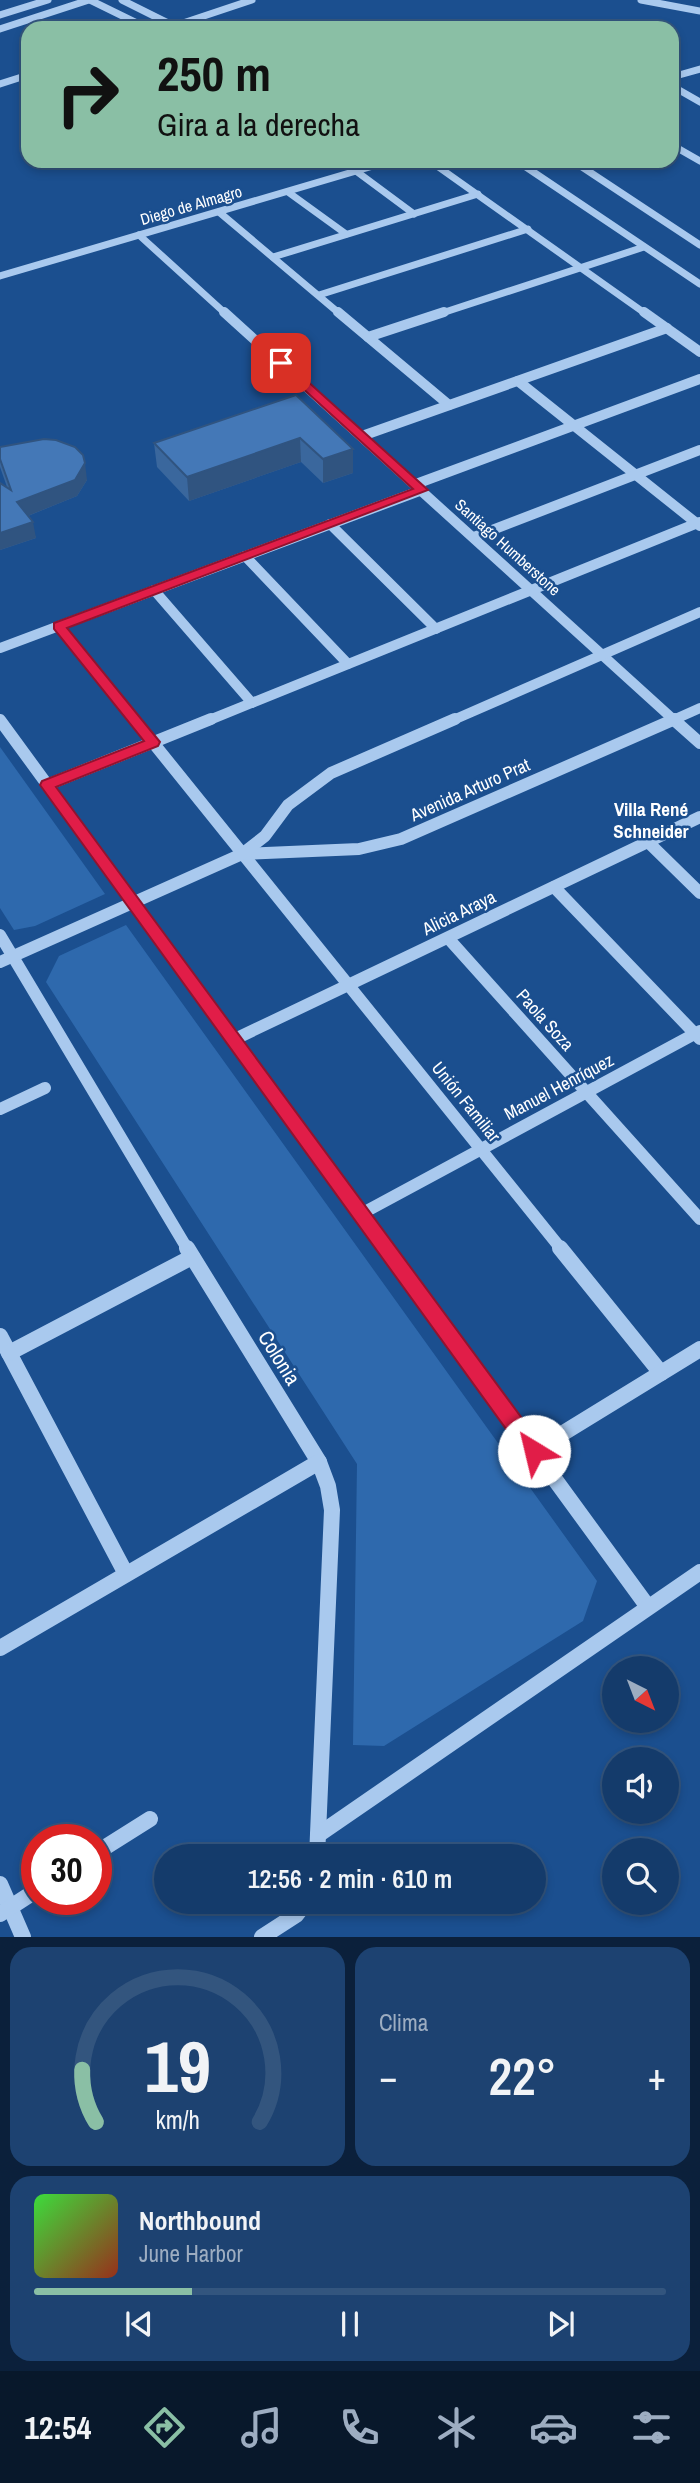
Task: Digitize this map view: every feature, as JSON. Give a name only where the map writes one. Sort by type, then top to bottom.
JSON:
[{"type":"street","points":[[0,15],[48,0]]},
{"type":"street","points":[[25,21],[90,0],[133,21]]},
{"type":"street","points":[[189,21],[252,0]]},
{"type":"street","points":[[641,0],[700,11]]},
{"type":"street","points":[[127,1],[161,21]]},
{"type":"street","points":[[0,29],[21,22]]},
{"type":"street","points":[[679,75],[700,69]]},
{"type":"street","points":[[0,84],[21,77]]},
{"type":"street","points":[[679,90],[700,102]]},
{"type":"street","points":[[679,149],[700,162]]},
{"type":"street","name":"Diego de Almagro","points":[[0,276],[366,168]]},
{"type":"street","points":[[440,168],[700,352]]},
{"type":"street","points":[[527,168],[700,284]]},
{"type":"street","points":[[584,168],[700,245]]},
{"type":"street","points":[[356,171],[414,214]]},
{"type":"street","points":[[288,192],[346,234]]},
{"type":"street","points":[[273,257],[478,194]]},
{"type":"street","points":[[219,212],[450,405]]},
{"type":"street","points":[[319,295],[528,229]]},
{"type":"street","name":"Santiago Humberstone","points":[[139,235],[700,743]]},
{"type":"street","points":[[368,337],[644,247]]},
{"type":"street","points":[[362,436],[667,328]]},
{"type":"street","points":[[0,648],[330,524],[574,426],[700,379]]},
{"type":"street","points":[[518,381],[699,524]]},
{"type":"street","points":[[474,537],[700,450]]},
{"type":"street","points":[[330,524],[436,629]]},
{"type":"street","points":[[47,785],[699,524]]},
{"type":"street","points":[[245,556],[348,664]]},
{"type":"street","points":[[154,590],[252,703]]},
{"type":"street","points":[[604,655],[700,612]]},
{"type":"street","name":"Unión Familiar","points":[[59,626],[661,1373]]},
{"type":"street","name":"Avenida Arturo Prat","points":[[6,959],[242,854],[265,836],[288,805],[331,774],[604,655]]},
{"type":"street","name":"Avenida Arturo Prat","points":[[242,854],[359,849],[401,839],[700,708]]},
{"type":"street","points":[[0,720],[648,1607]]},
{"type":"street","name":"Alicia Araya","points":[[233,1040],[700,817]]},
{"type":"street","points":[[648,842],[700,893]]},
{"type":"street","points":[[554,887],[698,1035]]},
{"type":"street","name":"Colonia","points":[[0,935],[6,959],[319,1462],[328,1486],[332,1510],[318,1844]]},
{"type":"street","name":"Paola Soza","points":[[448,937],[700,1219]]},
{"type":"street","name":"Manuel Henríquez","points":[[361,1214],[698,1035]]},
{"type":"street","points":[[0,1109],[45,1088]]},
{"type":"street","points":[[9,1353],[192,1257]]},
{"type":"street","points":[[0,1336],[126,1574]]},
{"type":"street","points":[[534,1451],[700,1349]]},
{"type":"street","points":[[0,1648],[319,1462]]},
{"type":"street","points":[[318,1835],[700,1572]]},
{"type":"street","points":[[112,1843],[150,1819]]},
{"type":"street","points":[[0,1884],[5,1911],[23,1937]]},
{"type":"street","points":[[5,1911],[21,1900]]},
{"type":"street","points":[[262,1937],[297,1914]]},
{"type":"shaded area","points":[[0,747],[105,894],[35,926],[14,930],[0,908]]},
{"type":"shaded area","points":[[126,925],[597,1581],[583,1621],[384,1746],[353,1745],[357,1464],[46,982],[59,956]]},
{"type":"building","points":[[296,395],[353,449],[323,459],[300,438],[187,477],[154,443]]},
{"type":"building","points":[[44,439],[75,447],[83,455],[85,463],[75,480],[17,502],[33,522],[0,533],[0,483],[11,490],[0,459],[0,447]]},
{"type":"district","name":"Villa René Schneider","points":[[651,820]]},
{"type":"route","points":[[281,363],[422,490],[59,626],[153,742],[47,785],[534,1451]]}]
